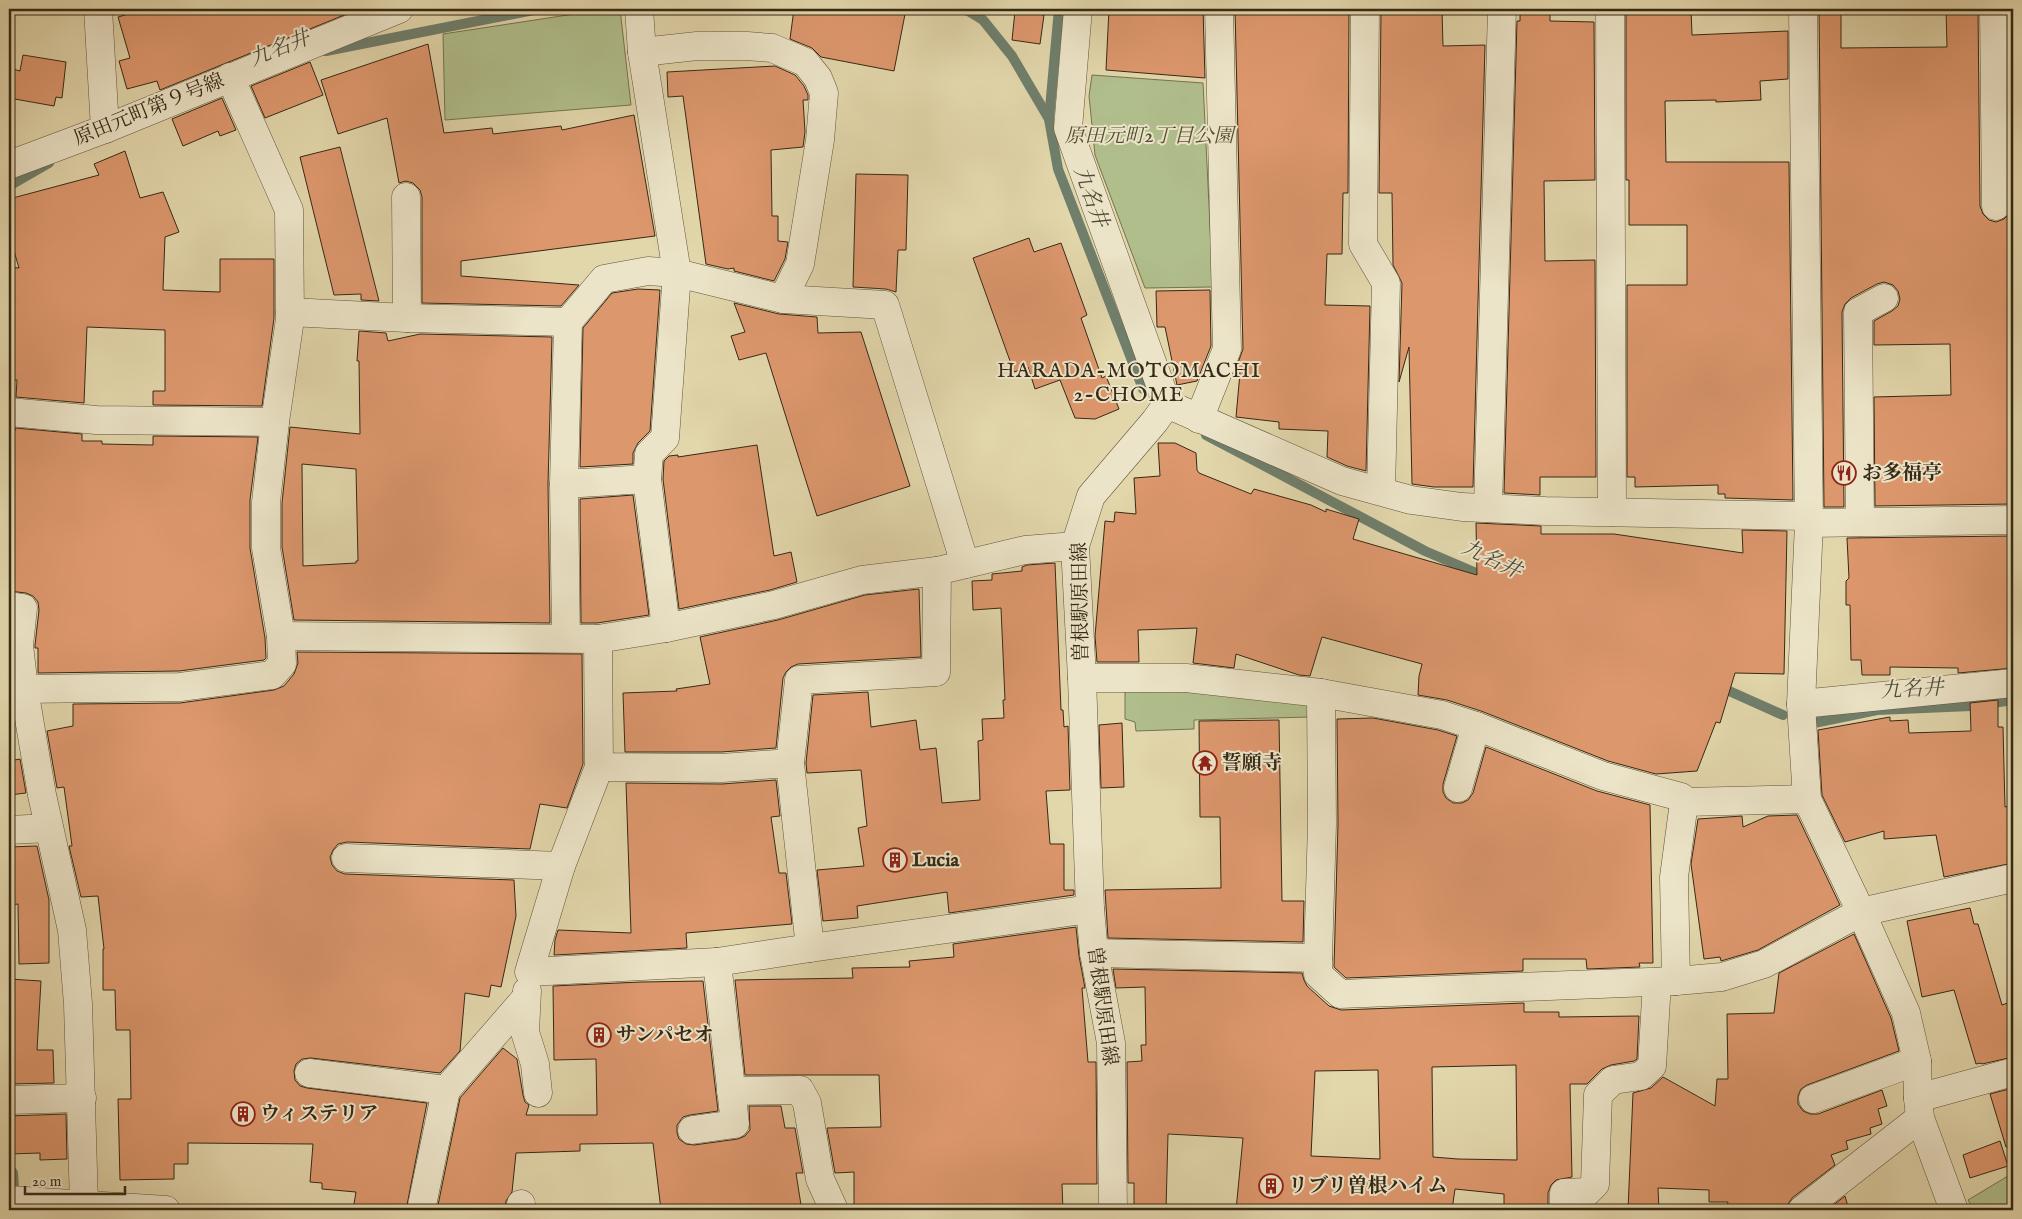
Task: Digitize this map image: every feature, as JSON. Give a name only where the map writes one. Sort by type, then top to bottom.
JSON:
[{"type":"street","points":[[98,9],[105,129]]},
{"type":"street","name":"原田元町第９号線","points":[[9,165],[105,129],[399,9]]},
{"type":"street","points":[[638,9],[642,52],[677,273],[665,438],[649,454],[647,479],[666,628]]},
{"type":"street","points":[[1078,9],[1068,128],[1166,404],[1342,481],[1411,500],[1488,508],[1860,522],[2013,520]]},
{"type":"street","points":[[1199,420],[1227,349],[1219,9]]},
{"type":"street","points":[[1364,9],[1363,244],[1386,284],[1381,491]]},
{"type":"street","points":[[1488,508],[1502,9]]},
{"type":"street","points":[[1610,9],[1612,512]]},
{"type":"street","points":[[1803,9],[1809,519],[1801,704],[1807,799],[1861,912],[1906,1013],[1917,1062],[1919,1108],[1954,1210]]},
{"type":"street","points":[[1994,9],[2004,72],[1996,206]]},
{"type":"street","points":[[642,52],[697,46],[772,48],[804,62],[818,78],[824,93],[820,140],[800,264],[783,300]]},
{"type":"street","points":[[24,688],[180,687],[272,675],[282,664],[281,636],[266,548],[266,502],[290,312],[289,210],[230,77]]},
{"type":"street","points":[[406,197],[407,318]]},
{"type":"street","points":[[566,638],[564,484],[568,322],[604,279],[648,271],[677,273],[783,300],[884,304],[965,564]]},
{"type":"street","points":[[1860,522],[1858,312],[1884,298]]},
{"type":"street","points":[[290,312],[407,318],[568,322]]},
{"type":"street","name":"曽根駅原田線","points":[[1113,1210],[1111,1043],[1094,953],[1090,909],[1082,678],[1075,546],[1091,496],[1155,421],[1166,404]]},
{"type":"street","points":[[9,412],[96,420],[275,422]]},
{"type":"street","points":[[564,484],[647,479]]},
{"type":"street","points":[[281,636],[598,639],[666,628],[774,605],[862,580],[937,571],[1025,550],[1075,546]]},
{"type":"street","points":[[810,948],[790,763],[799,680],[936,672],[937,571]]},
{"type":"street","points":[[9,606],[23,608],[19,645],[24,688],[49,828],[72,930],[78,1004],[84,1204]]},
{"type":"street","points":[[538,1093],[535,1064],[525,1032],[527,985],[561,866],[599,767],[598,639]]},
{"type":"street","points":[[1082,678],[1186,678],[1321,693],[1442,715],[1476,726],[1602,776],[1681,797],[1684,802],[1674,877],[1667,981],[1652,1066],[1641,1076],[1613,1080],[1598,1095],[1595,1184],[1587,1192],[1564,1193],[1564,1210]]},
{"type":"street","points":[[1801,704],[2013,683]]},
{"type":"street","points":[[1321,693],[1322,824],[1318,974],[1340,994],[1667,981],[1722,977],[1764,964],[1861,912],[2013,878]]},
{"type":"street","points":[[1458,788],[1476,726]]},
{"type":"street","points":[[599,767],[722,768],[790,763]]},
{"type":"street","points":[[1684,802],[1807,799]]},
{"type":"street","points":[[9,830],[49,828]]},
{"type":"street","points":[[346,858],[561,866]]},
{"type":"street","points":[[421,1210],[446,1090],[527,985],[718,962],[1090,909]]},
{"type":"street","points":[[1094,953],[1318,958]]},
{"type":"street","points":[[692,1130],[735,1124],[718,962]]},
{"type":"street","points":[[1813,1099],[1917,1062]]},
{"type":"street","points":[[1802,1210],[1919,1108],[2013,1072]]},
{"type":"street","points":[[309,1073],[446,1090]]},
{"type":"street","points":[[731,1091],[800,1090],[807,1103],[820,1179],[834,1210]]},
{"type":"street","points":[[9,1100],[82,1098]]},
{"type":"street","points":[[9,1200],[150,1209]]},
{"type":"green space","points":[[607,9],[620,9],[631,105],[445,120],[443,34]]},
{"type":"green space","name":"原田元町2丁目公園","points":[[1092,75],[1203,83],[1213,287],[1145,288],[1095,155],[1089,96]]},
{"type":"green space","points":[[1125,689],[1236,694],[1309,704],[1311,717],[1194,720],[1194,729],[1136,731],[1135,722],[1125,719]]},
{"type":"green space","points":[[2013,1173],[2013,1210],[1974,1210],[1968,1200]]},
{"type":"building","points":[[146,9],[354,9],[354,11],[160,90],[157,81],[127,89],[119,61],[130,58],[118,17]]},
{"type":"building","points":[[794,9],[906,9],[894,71],[821,57],[812,48],[790,39]]},
{"type":"building","points":[[1109,9],[1203,9],[1205,78],[1106,70]]},
{"type":"building","points":[[1235,9],[1348,9],[1349,11],[1348,193],[1343,193],[1342,254],[1327,254],[1325,305],[1370,306],[1366,471],[1347,466],[1327,457],[1328,431],[1279,429],[1279,422],[1236,417],[1240,373],[1234,374],[1243,349]]},
{"type":"building","points":[[1520,9],[1550,9],[1550,21],[1594,22],[1595,180],[1544,181],[1545,261],[1595,260],[1596,477],[1540,477],[1540,495],[1504,493],[1517,21],[1520,21]]},
{"type":"building","points":[[1626,9],[1691,9],[1692,35],[1788,31],[1788,79],[1760,81],[1761,100],[1716,102],[1716,100],[1665,101],[1666,162],[1789,162],[1793,500],[1725,498],[1725,494],[1718,494],[1718,485],[1635,487],[1635,477],[1627,477],[1627,285],[1687,285],[1687,225],[1629,225],[1629,180],[1626,180]]},
{"type":"building","points":[[1819,9],[1841,9],[1841,48],[1947,47],[1946,9],[1978,9],[1980,206],[1983,214],[1989,220],[1996,222],[2004,219],[2010,213],[2012,206],[2010,24],[2013,23],[2012,504],[1875,506],[1874,397],[1951,395],[1950,344],[1874,345],[1874,321],[1898,306],[1900,299],[1898,291],[1893,285],[1884,282],[1851,298],[1845,304],[1842,312],[1844,507],[1824,507]]},
{"type":"building","points":[[1442,10],[1443,46],[1485,45],[1473,487],[1434,487],[1412,484],[1409,347],[1399,382],[1402,283],[1393,265],[1392,193],[1379,193],[1381,11]]},
{"type":"building","points":[[1015,11],[1044,15],[1040,44],[1012,40]]},
{"type":"building","points":[[428,44],[444,133],[492,128],[493,134],[561,126],[562,130],[634,115],[655,236],[461,261],[461,276],[579,285],[561,306],[422,303],[422,197],[420,190],[413,183],[406,181],[399,183],[387,118],[338,134],[321,80]]},
{"type":"building","points":[[23,55],[66,62],[62,98],[56,97],[54,106],[9,98],[9,68],[20,71]]},
{"type":"building","points":[[310,62],[323,95],[265,118],[251,86]]},
{"type":"building","points":[[775,66],[795,75],[804,86],[808,100],[803,100],[805,132],[803,147],[771,150],[772,216],[778,216],[778,241],[788,242],[785,259],[774,281],[734,271],[734,268],[728,269],[706,264],[683,96],[668,97],[667,72]]},
{"type":"building","points":[[222,98],[236,130],[220,136],[218,131],[183,146],[172,119]]},
{"type":"building","points":[[340,147],[379,301],[361,300],[361,294],[334,295],[300,157]]},
{"type":"building","points":[[125,151],[140,198],[163,192],[179,232],[165,237],[163,290],[220,292],[220,259],[274,259],[274,318],[262,406],[153,405],[153,391],[165,391],[165,330],[87,327],[84,403],[16,397],[17,380],[9,380],[9,267],[19,268],[9,234],[9,199],[99,175],[94,164]]},
{"type":"building","points":[[856,174],[908,175],[906,250],[898,250],[896,292],[886,289],[853,287]]},
{"type":"building","points":[[1029,238],[1034,252],[1061,243],[1087,315],[1081,318],[1102,378],[1106,376],[1119,409],[1095,419],[1075,418],[1060,380],[1035,389],[1028,367],[1014,372],[973,258]]},
{"type":"building","points":[[638,289],[660,290],[650,431],[638,443],[633,453],[633,464],[580,467],[583,328],[612,293]]},
{"type":"building","points":[[1210,290],[1211,346],[1197,381],[1177,385],[1165,327],[1157,327],[1156,291]]},
{"type":"building","points":[[734,303],[779,314],[817,317],[818,333],[861,332],[910,486],[817,516],[766,353],[739,360],[731,336],[745,332]]},
{"type":"building","points":[[359,331],[386,333],[388,341],[420,334],[552,337],[548,484],[550,623],[294,620],[282,547],[282,503],[290,427],[360,434],[359,361],[357,361]],"holes":[[[302,464],[356,469],[358,561],[356,563],[303,566]]]},
{"type":"building","points":[[15,428],[82,434],[82,441],[102,441],[102,444],[153,445],[153,436],[258,437],[250,500],[250,548],[265,638],[266,658],[264,660],[179,671],[38,673],[38,648],[35,648],[35,645],[39,610],[38,602],[33,596],[26,593],[9,591],[9,431],[15,431]]},
{"type":"building","points":[[1158,443],[1175,443],[1196,453],[1197,470],[1199,473],[1251,494],[1254,489],[1311,505],[1326,512],[1326,509],[1359,519],[1353,539],[1477,575],[1476,523],[1541,526],[1541,534],[1614,534],[1743,553],[1742,530],[1787,531],[1784,674],[1735,673],[1720,723],[1716,722],[1697,771],[1656,774],[1608,761],[1481,711],[1447,700],[1418,695],[1422,664],[1322,637],[1310,676],[1299,675],[1236,654],[1234,668],[1193,663],[1197,628],[1138,630],[1139,662],[1097,662],[1095,636],[1105,521],[1114,522],[1115,512],[1136,514],[1134,478],[1160,476]]},
{"type":"building","points":[[757,445],[774,556],[791,552],[797,582],[770,590],[679,609],[663,479],[664,461],[669,456],[678,455],[678,457]]},
{"type":"building","points":[[633,495],[649,615],[597,623],[581,623],[580,499]]},
{"type":"building","points":[[2012,536],[2013,668],[1958,673],[1958,668],[1890,667],[1890,675],[1862,675],[1861,660],[1851,660],[1850,605],[1846,605],[1846,581],[1849,578],[1847,538]]},
{"type":"building","points":[[1055,563],[1061,710],[1063,710],[1064,727],[1068,726],[1070,790],[1046,791],[1050,844],[1064,844],[1064,890],[1074,890],[1074,895],[949,913],[947,892],[857,906],[858,918],[823,921],[817,870],[864,866],[858,828],[867,826],[861,770],[807,773],[806,763],[813,695],[868,692],[871,727],[916,720],[920,750],[936,748],[942,803],[980,800],[978,741],[983,740],[982,719],[1004,718],[1003,700],[1005,700],[1001,608],[973,610],[972,581],[992,580],[992,574],[1022,571],[1022,567],[1027,565]]},
{"type":"building","points":[[919,589],[921,657],[798,664],[791,667],[783,678],[776,748],[721,752],[625,752],[623,693],[677,691],[676,689],[710,684],[700,637],[778,620],[865,595]]},
{"type":"building","points":[[297,652],[582,654],[583,764],[567,808],[540,804],[530,849],[347,842],[338,844],[330,857],[332,865],[337,871],[345,874],[514,880],[516,916],[501,987],[491,985],[489,997],[465,993],[460,1051],[440,1073],[311,1058],[302,1059],[296,1064],[294,1071],[295,1080],[300,1086],[427,1103],[406,1210],[353,1210],[356,1192],[322,1189],[322,1183],[310,1182],[313,1144],[188,1143],[188,1164],[174,1164],[174,1179],[120,1180],[118,1099],[131,1099],[130,1030],[116,1030],[115,990],[103,990],[104,949],[98,896],[81,897],[69,846],[72,846],[64,787],[57,788],[47,731],[73,726],[73,704],[180,703],[274,690],[284,686],[294,674],[298,663]]},
{"type":"building","points":[[1998,700],[1998,727],[2003,727],[2005,807],[2013,805],[2013,863],[1944,877],[1936,835],[1884,839],[1884,831],[1845,842],[1822,795],[1818,730],[1890,717],[1890,721],[1908,720],[1909,733],[1971,731],[1970,703]]},
{"type":"building","points":[[1373,718],[1438,730],[1457,736],[1443,784],[1443,792],[1446,798],[1453,803],[1462,803],[1468,800],[1473,793],[1486,747],[1597,791],[1650,805],[1653,963],[1639,963],[1640,967],[1587,969],[1586,959],[1523,959],[1523,971],[1346,978],[1334,967],[1338,824],[1337,719]]},
{"type":"building","points":[[1279,720],[1282,901],[1304,901],[1303,942],[1108,938],[1105,890],[1221,888],[1220,817],[1200,817],[1199,721]]},
{"type":"building","points":[[1122,723],[1124,787],[1101,788],[1099,725]]},
{"type":"building","points":[[20,759],[26,793],[9,795],[9,761]]},
{"type":"building","points":[[776,780],[780,816],[771,817],[779,873],[786,873],[792,924],[686,933],[687,948],[554,955],[558,930],[631,933],[626,783],[722,784]]},
{"type":"building","points":[[1797,815],[1840,905],[1758,950],[1721,961],[1720,957],[1704,959],[1691,864],[1698,819],[1742,816],[1743,827],[1768,816]]},
{"type":"building","points":[[37,846],[49,900],[49,963],[19,964],[18,904],[9,905],[9,847]]},
{"type":"building","points":[[1970,908],[1974,924],[1978,924],[2002,1005],[2013,1001],[2013,1057],[1982,1064],[1976,1064],[1954,990],[1922,997],[1907,921]]},
{"type":"building","points":[[1076,927],[1085,988],[1082,988],[1088,1062],[1096,1062],[1097,1184],[1062,1184],[1063,1210],[854,1210],[854,1172],[835,1173],[827,1128],[881,1127],[879,1075],[745,1075],[735,980],[853,978],[852,968],[910,967],[909,961],[954,957],[953,944]]},
{"type":"building","points":[[1854,934],[1891,1018],[1899,1051],[1807,1085],[1801,1089],[1798,1096],[1798,1104],[1803,1111],[1810,1114],[1818,1114],[1882,1090],[1887,1106],[1878,1109],[1882,1124],[1870,1128],[1871,1134],[1846,1141],[1848,1149],[1831,1155],[1835,1165],[1792,1198],[1787,1210],[1726,1210],[1728,1202],[1709,1202],[1709,1190],[1658,1188],[1659,1210],[1628,1210],[1633,1093],[1651,1088],[1663,1077],[1715,1106],[1717,1079],[1728,1079],[1727,1014],[1774,1013],[1779,973]]},
{"type":"building","points":[[1113,969],[1302,973],[1307,986],[1329,1006],[1341,1010],[1524,1003],[1524,1012],[1559,1012],[1559,1017],[1639,1016],[1637,1059],[1602,1069],[1587,1084],[1570,1084],[1572,1177],[1556,1180],[1551,1185],[1548,1193],[1548,1210],[1504,1210],[1504,1194],[1455,1189],[1452,1210],[1236,1210],[1243,1138],[1168,1134],[1166,1210],[1134,1210],[1134,1183],[1128,1183],[1127,1062],[1142,1061],[1141,1045],[1146,1045],[1145,987],[1116,988]],"holes":[[[1516,1065],[1517,1160],[1433,1157],[1432,1067]],[[1378,1070],[1380,1159],[1311,1156],[1315,1071]]]},
{"type":"building","points":[[9,979],[41,981],[37,1050],[53,1050],[54,1083],[9,1084]]},
{"type":"building","points":[[703,981],[718,1111],[683,1117],[677,1125],[679,1139],[686,1144],[694,1145],[738,1139],[745,1136],[750,1130],[749,1106],[781,1106],[785,1128],[795,1128],[803,1173],[796,1173],[801,1205],[783,1208],[784,1210],[661,1210],[653,1143],[580,1144],[580,1151],[516,1153],[512,1192],[506,1201],[505,1210],[437,1210],[460,1098],[503,1048],[517,1059],[523,1095],[525,1102],[529,1105],[526,1115],[597,1115],[596,1059],[554,1060],[553,986]]},
{"type":"building","points":[[2013,1088],[2013,1146],[2006,1147],[1990,1094]]},
{"type":"building","points":[[66,1114],[67,1159],[40,1160],[40,1153],[9,1154],[9,1116]]},
{"type":"building","points":[[2000,1141],[2008,1166],[1970,1178],[1963,1155]]},
{"type":"building","points":[[1845,1196],[1849,1210],[1827,1210]]},
{"type":"waterway","name":"九名井","points":[[326,51],[539,9]]},
{"type":"waterway","name":"九名井","points":[[965,9],[983,20],[1012,56],[1049,119],[1058,169],[1143,389]]},
{"type":"waterway","points":[[1049,119],[1059,9]]},
{"type":"waterway","name":"九名井","points":[[9,186],[49,163]]},
{"type":"waterway","name":"九名井","points":[[1206,435],[1425,551],[1488,578]]},
{"type":"waterway","name":"九名井","points":[[1718,686],[1783,715]]},
{"type":"waterway","name":"九名井","points":[[1814,723],[1877,710],[1971,706],[2013,700]]},
{"type":"waterway","name":"九名井","points":[[9,1167],[13,1173],[14,1188]]},
{"type":"place","name":"お多福亭","points":[[1844,473]]},
{"type":"place","name":"誓願寺","points":[[1205,763]]},
{"type":"place","name":"Lucia","points":[[895,860]]},
{"type":"place","name":"サンパセオ","points":[[599,1035]]},
{"type":"place","name":"ウィステリア","points":[[243,1114]]},
{"type":"place","name":"リブリ曽根ハイム","points":[[1271,1186]]},
{"type":"district","name":"HARADA-MOTOMACHI 2-CHOME","points":[[1129,383]]}]
